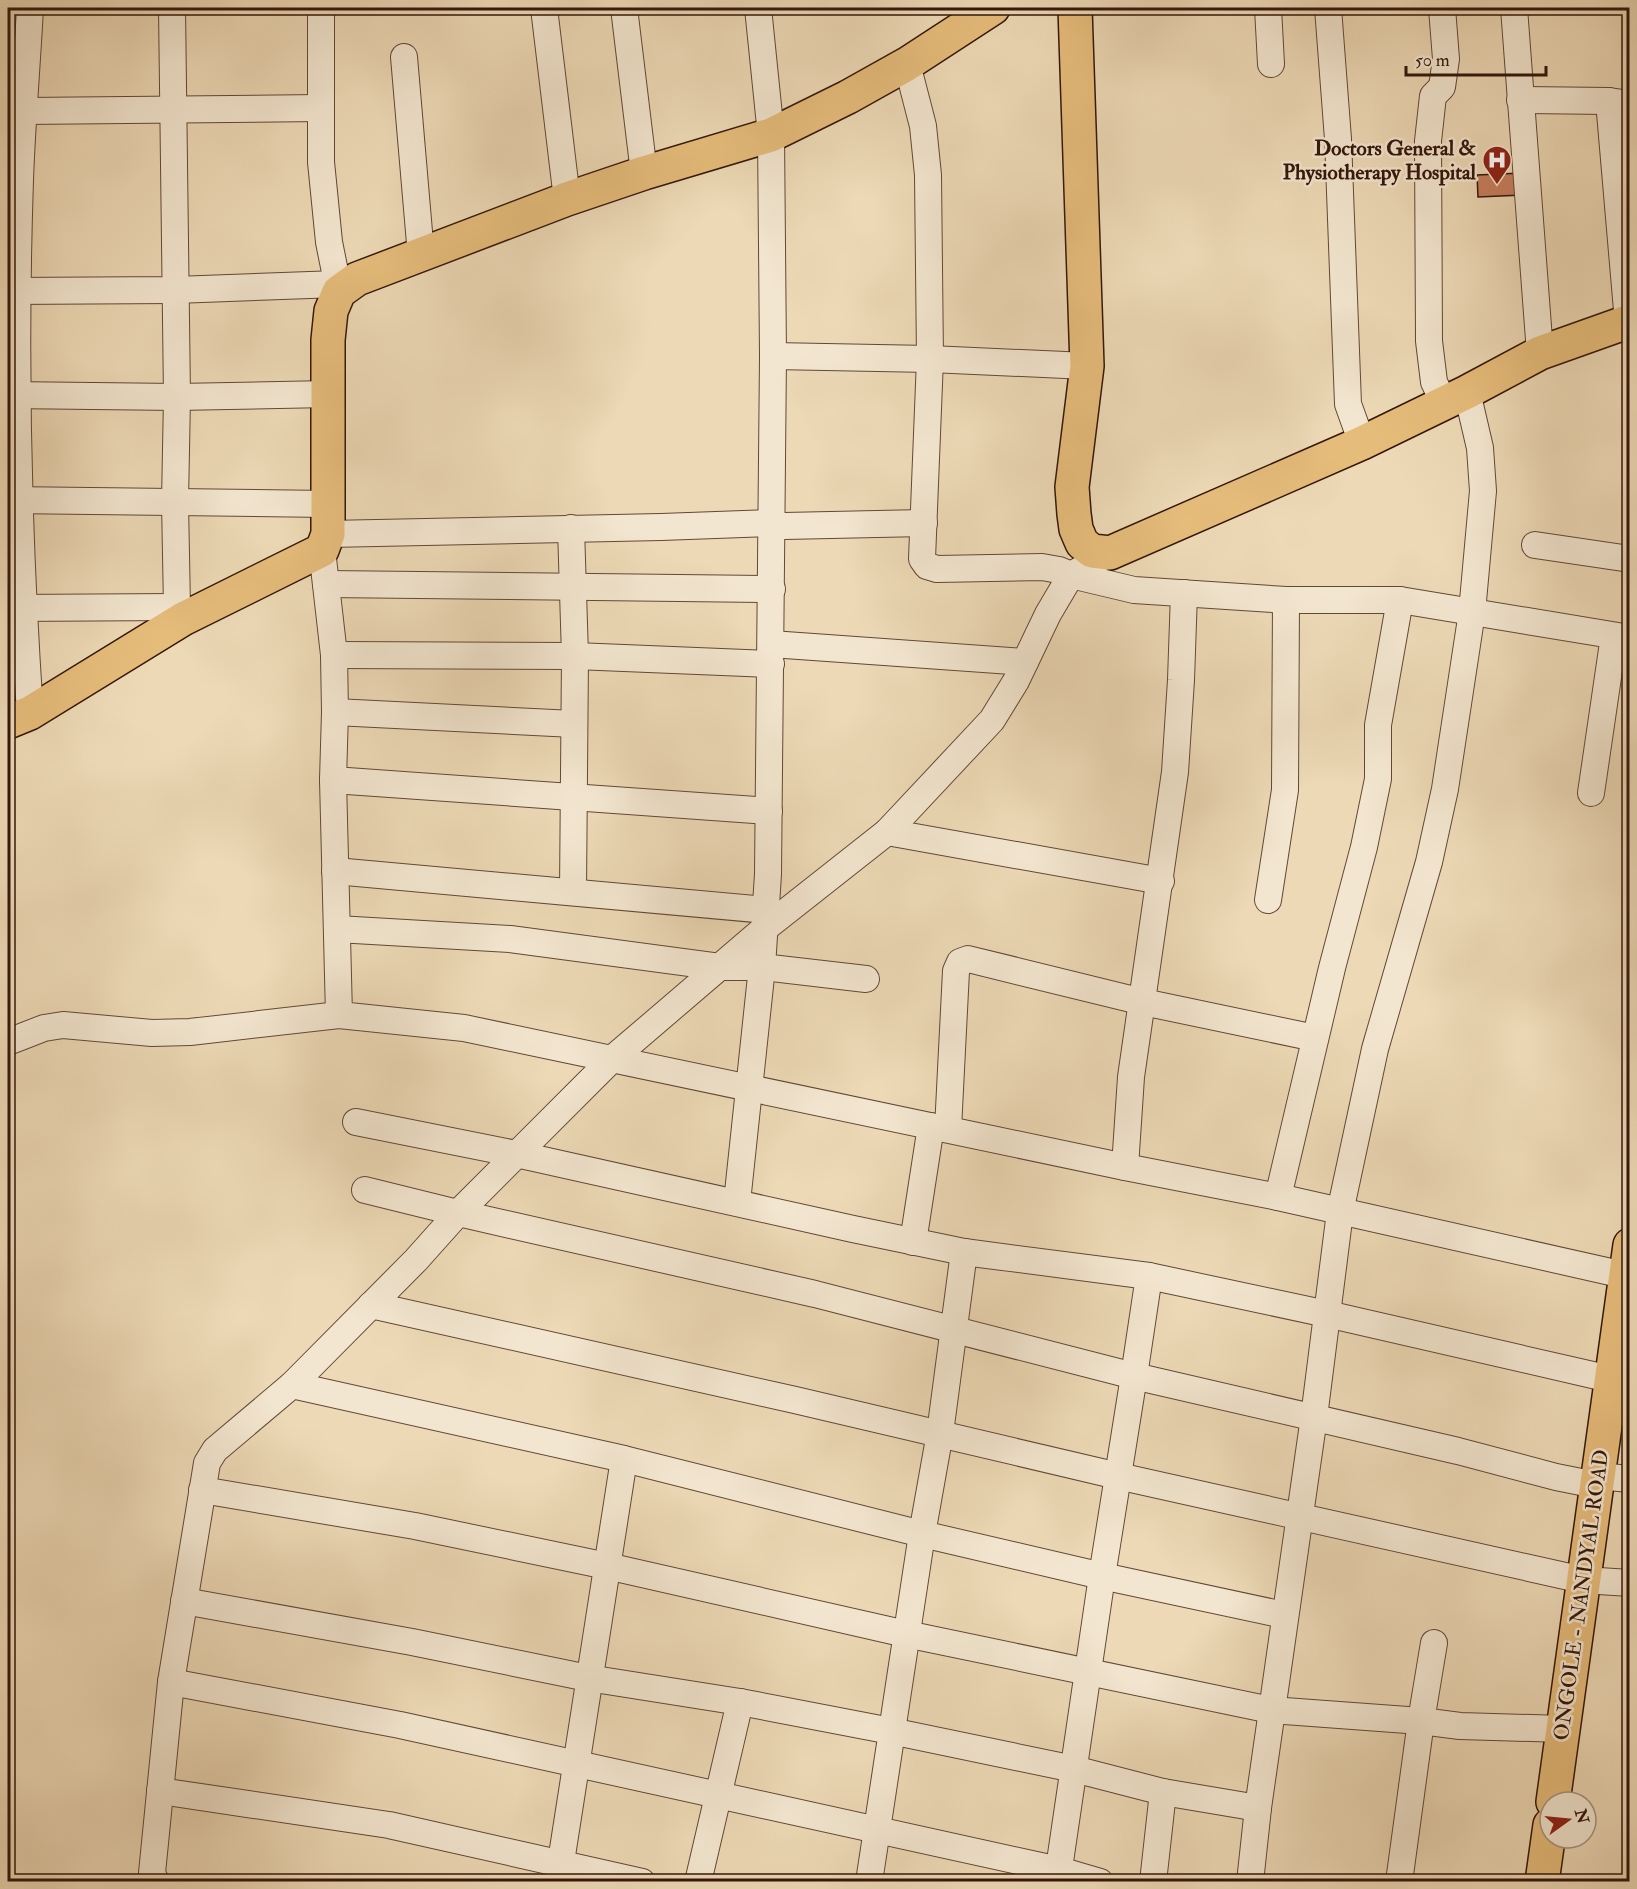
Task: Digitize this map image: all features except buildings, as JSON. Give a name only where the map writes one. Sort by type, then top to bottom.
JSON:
[{"type":"main road","points":[[19,717],[180,613],[326,529],[328,340],[331,311],[338,288],[567,199],[771,135],[908,64],[993,8]]},
{"type":"main road","points":[[1075,8],[1087,366],[1072,487],[1076,529],[1082,543],[1092,551],[1110,553],[1362,443],[1455,398],[1540,353],[1629,321]]},
{"type":"main road","name":"ONGOLE - NANDYAL ROAD","points":[[1555,1790],[1583,1580],[1608,1480],[1620,1380],[1627,1260]]},
{"type":"main road","points":[[1542,1881],[1546,1850]]},
{"type":"street","points":[[19,717],[15,608],[13,395],[14,178],[24,111],[30,8]]},
{"type":"street","points":[[15,608],[180,613],[175,502],[177,397],[172,8]]},
{"type":"street","points":[[13,291],[338,288],[329,242],[321,162],[321,8]]},
{"type":"street","points":[[544,8],[567,199]]},
{"type":"street","points":[[624,8],[644,173]]},
{"type":"street","points":[[737,1202],[762,968],[769,811],[773,356],[771,135],[758,8]]},
{"type":"street","points":[[1268,8],[1271,64]]},
{"type":"street","points":[[1329,8],[1338,139],[1348,404],[1362,443]]},
{"type":"street","points":[[1250,1881],[1271,1710],[1314,1417],[1340,1212],[1375,1049],[1428,862],[1445,789],[1472,612],[1483,491],[1480,448],[1455,398],[1434,382],[1429,341],[1428,141],[1433,96],[1442,87],[1446,59],[1442,8]]},
{"type":"street","points":[[1514,8],[1540,353]]},
{"type":"street","points":[[404,57],[421,255]]},
{"type":"street","points":[[908,64],[923,126],[928,176],[930,360],[922,559],[927,566],[937,569],[1042,567],[1134,590],[1286,600],[1400,600],[1622,637],[1591,793]]},
{"type":"street","points":[[1520,100],[1619,102],[1629,321]]},
{"type":"street","points":[[24,111],[321,108]]},
{"type":"street","points":[[773,356],[1087,366]]},
{"type":"street","points":[[13,395],[177,397],[329,393]]},
{"type":"street","points":[[14,500],[175,502],[326,529],[661,528],[772,523],[784,526],[924,523]]},
{"type":"street","points":[[571,528],[575,656],[572,796],[573,891]]},
{"type":"street","points":[[326,529],[326,584],[334,655],[333,780],[339,1015]]},
{"type":"street","points":[[1535,545],[1629,559]]},
{"type":"street","points":[[156,1881],[152,1874],[171,1682],[207,1463],[215,1450],[291,1385],[612,1059],[720,967],[765,920],[887,832],[992,720],[1016,681],[1048,614],[1071,575],[1110,553]]},
{"type":"street","points":[[326,584],[772,589]]},
{"type":"street","points":[[1125,1167],[1131,1077],[1176,772],[1184,593]]},
{"type":"street","points":[[1268,900],[1285,790],[1286,600]]},
{"type":"street","points":[[1278,1197],[1315,1038],[1367,836],[1377,778],[1378,725],[1400,600]]},
{"type":"street","points":[[334,655],[771,654],[1025,662]]},
{"type":"street","points":[[335,712],[574,724]]},
{"type":"street","points":[[333,780],[769,811]]},
{"type":"street","points":[[887,832],[1161,881]]},
{"type":"street","points":[[335,871],[573,891],[765,920]]},
{"type":"street","points":[[337,929],[510,939],[720,967],[762,968],[866,979]]},
{"type":"street","points":[[913,1242],[940,1128],[956,971],[960,962],[968,959],[1143,1002],[1315,1038]]},
{"type":"street","points":[[8,1042],[44,1028],[63,1025],[153,1033],[190,1032],[339,1015],[464,1028],[1278,1197],[1340,1212],[1627,1260]]},
{"type":"street","points":[[356,1122],[516,1154],[964,1252],[1149,1276],[1620,1380]]},
{"type":"street","points":[[365,1190],[815,1294],[1134,1376],[1458,1451],[1556,1477],[1608,1480]]},
{"type":"street","points":[[869,1881],[906,1634],[940,1433],[964,1252]]},
{"type":"street","points":[[1058,1876],[1149,1276]]},
{"type":"street","points":[[371,1305],[1583,1580],[1629,1583]]},
{"type":"street","points":[[291,1385],[624,1459],[922,1534],[1102,1576],[1284,1615]]},
{"type":"street","points":[[559,1873],[624,1459]]},
{"type":"street","points":[[202,1490],[415,1526],[607,1566],[906,1634],[1271,1710],[1460,1726],[1563,1729]]},
{"type":"street","points":[[184,1600],[412,1642],[588,1678],[740,1702],[891,1731],[1074,1769],[1163,1792],[1258,1808]]},
{"type":"street","points":[[1399,1881],[1434,1643]]},
{"type":"street","points":[[171,1682],[400,1725],[877,1830],[1058,1876],[1100,1881]]},
{"type":"street","points":[[698,1881],[740,1702]]},
{"type":"street","points":[[160,1791],[388,1826],[559,1873],[642,1881]]},
{"type":"street","points":[[1153,1881],[1163,1792]]},
{"type":"place","name":"Doctors General & Physiotherapy Hospital","points":[[1497,186]]}]
